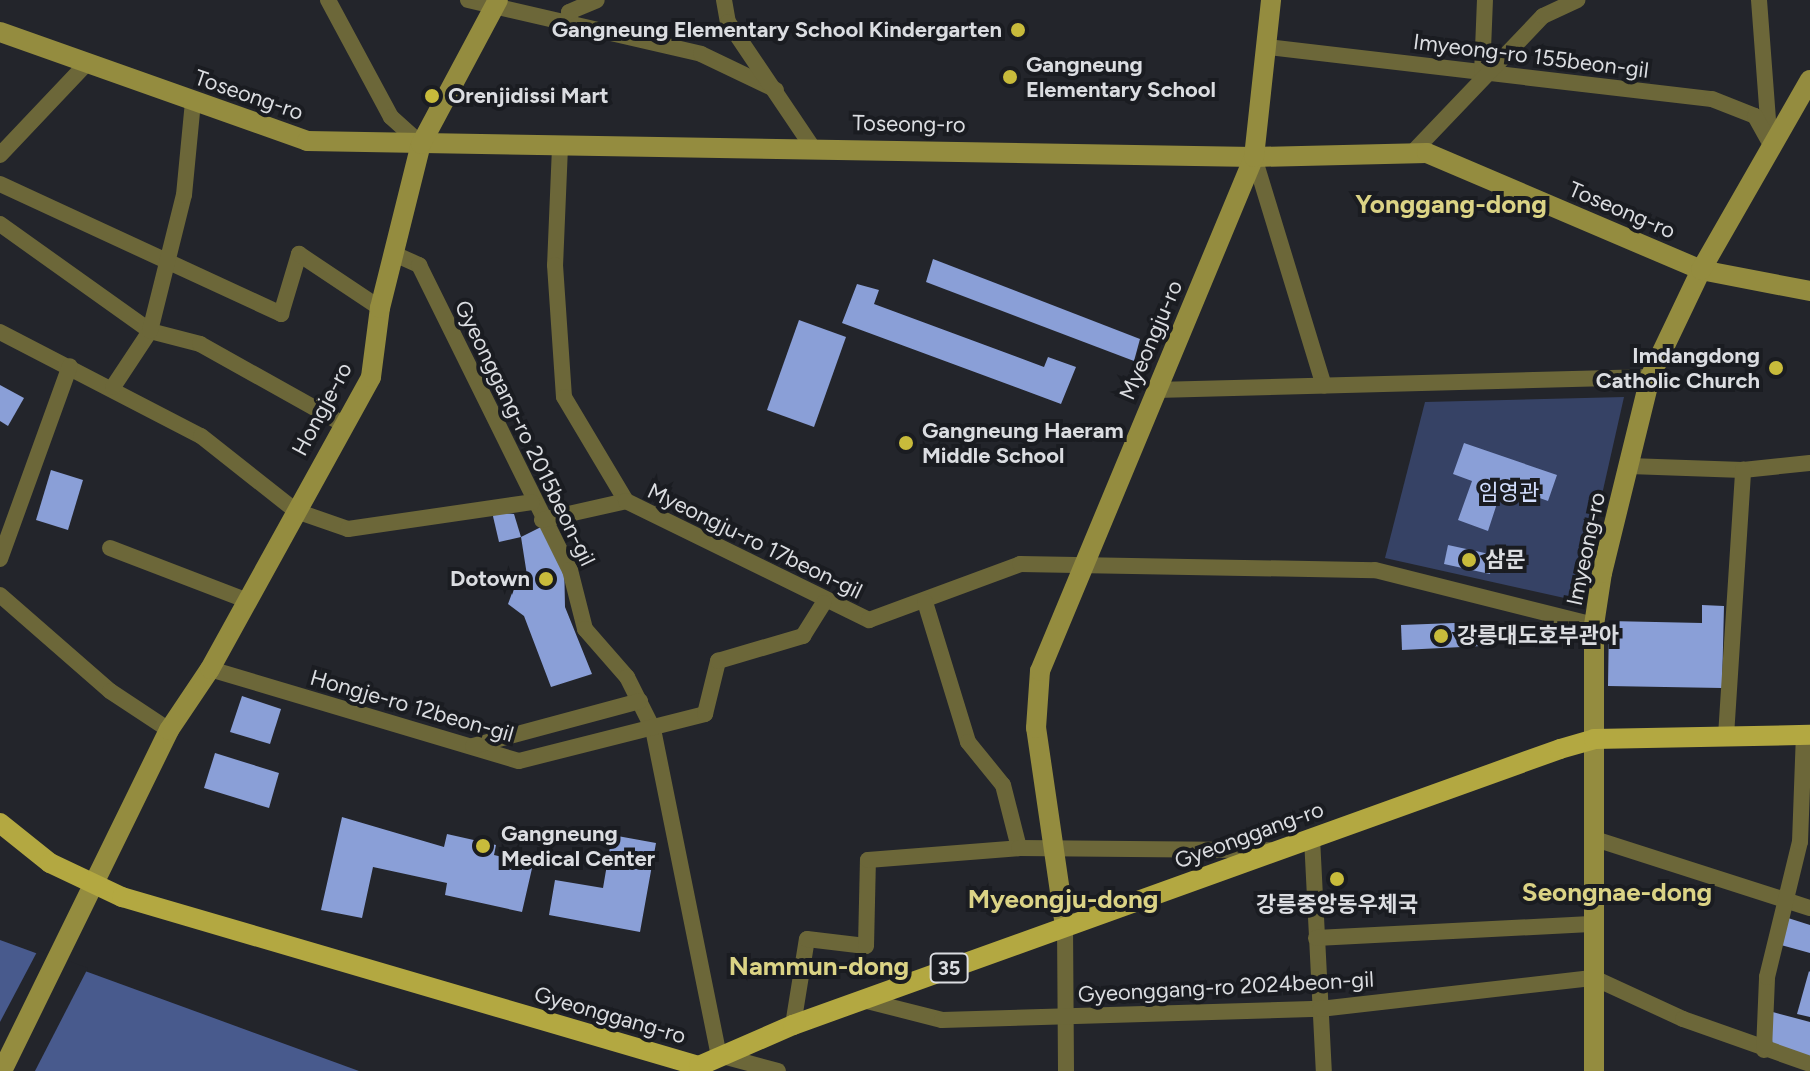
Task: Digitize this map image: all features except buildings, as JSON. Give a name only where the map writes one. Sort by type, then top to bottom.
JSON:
[{"type":"main road","name":"Gyeonggang-ro","points":[[0,823],[50,863],[94,887],[700,1068],[719,1055],[793,1025],[1594,739],[1807,735]]},
{"type":"street","points":[[328,0],[391,117],[421,144]]},
{"type":"street","points":[[468,0],[497,3],[701,54],[776,90]]},
{"type":"street","points":[[571,23],[569,12],[597,0]]},
{"type":"street","points":[[724,0],[728,22],[811,145]]},
{"type":"street","name":"Myeongju-ro","points":[[1065,926],[1036,728],[1040,671],[1254,157],[1271,0]]},
{"type":"street","points":[[1482,74],[1485,0]]},
{"type":"street","points":[[1413,152],[1482,74],[1543,16],[1577,0]]},
{"type":"street","points":[[1759,0],[1770,143]]},
{"type":"street","name":"Hongje-ro","points":[[2,1071],[81,917],[169,730],[210,669],[243,599],[371,377],[380,308],[421,144],[497,3]]},
{"type":"street","name":"Toseong-ro","points":[[0,32],[85,65],[307,141],[560,147],[811,145],[1254,157],[1413,152],[1701,270],[1810,291]]},
{"type":"street","name":"Imyeong-ro 155beon-gil","points":[[1268,47],[1712,99],[1755,116],[1770,143]]},
{"type":"street","points":[[0,155],[85,65]]},
{"type":"street","name":"Imyeong-ro","points":[[1594,1071],[1591,924],[1595,839],[1594,625],[1650,377],[1701,270],[1770,143],[1810,80]]},
{"type":"street","points":[[113,387],[150,331],[184,195],[193,101]]},
{"type":"street","points":[[560,147],[555,265],[564,397],[626,501]]},
{"type":"street","points":[[1254,157],[1324,386]]},
{"type":"street","points":[[0,184],[281,314],[299,254],[380,308]]},
{"type":"street","points":[[0,224],[150,331],[200,344],[343,424]]},
{"type":"street","name":"Gyeonggang-ro 2015beon-gil","points":[[392,253],[419,265],[532,502],[570,570],[585,629],[640,701],[653,729],[719,1055]]},
{"type":"street","points":[[0,332],[113,387],[201,436],[296,511],[348,529],[532,502]]},
{"type":"street","points":[[0,559],[70,366]]},
{"type":"street","points":[[1156,390],[1650,377]]},
{"type":"street","points":[[1629,466],[1743,470],[1810,463]]},
{"type":"street","points":[[1726,736],[1743,470]]},
{"type":"street","name":"Myeongju-ro 17beon-gil","points":[[542,520],[626,501],[824,603],[869,620],[925,602],[1020,564],[1084,564],[1375,570],[1594,625]]},
{"type":"street","points":[[110,548],[243,599]]},
{"type":"street","points":[[0,595],[110,691],[169,730]]},
{"type":"street","points":[[925,602],[968,742],[1003,785],[1019,848]]},
{"type":"street","name":"Hongje-ro 12beon-gil","points":[[210,669],[519,761],[705,714],[718,661],[803,636],[824,603]]},
{"type":"street","points":[[471,746],[640,701]]},
{"type":"street","points":[[1764,1050],[1767,977],[1800,842],[1807,735]]},
{"type":"street","points":[[1312,838],[1324,1071]]},
{"type":"street","points":[[1595,839],[1810,908]]},
{"type":"street","points":[[793,1025],[807,939],[866,946],[868,860],[1019,848],[1276,850]]},
{"type":"street","points":[[1316,938],[1591,924]]},
{"type":"street","points":[[1065,926],[1066,1071]]},
{"type":"street","points":[[1594,978],[1764,1050],[1810,1064]]},
{"type":"street","name":"Gyeonggang-ro 2024beon-gil","points":[[863,1000],[942,1020],[1320,1009],[1594,978]]},
{"type":"street","points":[[719,1055],[778,1071]]},
{"type":"green space","name":"임영관","points":[[1624,397],[1578,601],[1385,558],[1425,402]]},
{"type":"shaded area","points":[[0,940],[359,1071],[0,1071]]},
{"type":"pier","points":[[38,950],[88,968],[35,1071],[0,1071],[0,1022]]},
{"type":"place","name":"Gangneung Elementary School Kindergarten","points":[[1018,30]]},
{"type":"place","name":"Gangneung Elementary School","points":[[1010,77]]},
{"type":"place","name":"Orenjidissi Mart","points":[[432,96]]},
{"type":"place","name":"Imdangdong Catholic Church","points":[[1776,368]]},
{"type":"place","name":"Gangneung Haeram Middle School","points":[[906,443]]},
{"type":"place","name":"삼문","points":[[1469,560]]},
{"type":"place","name":"Dotown","points":[[546,579]]},
{"type":"place","name":"강릉대도호부관아","points":[[1441,636]]},
{"type":"place","name":"Gangneung Medical Center","points":[[483,846]]},
{"type":"place","name":"강릉중앙동우체국","points":[[1337,879]]},
{"type":"district","name":"Yonggang-dong","points":[[1451,205]]},
{"type":"district","name":"Seongnae-dong","points":[[1617,893]]},
{"type":"district","name":"Myeongju-dong","points":[[1063,900]]},
{"type":"district","name":"Nammun-dong","points":[[819,967]]}]
